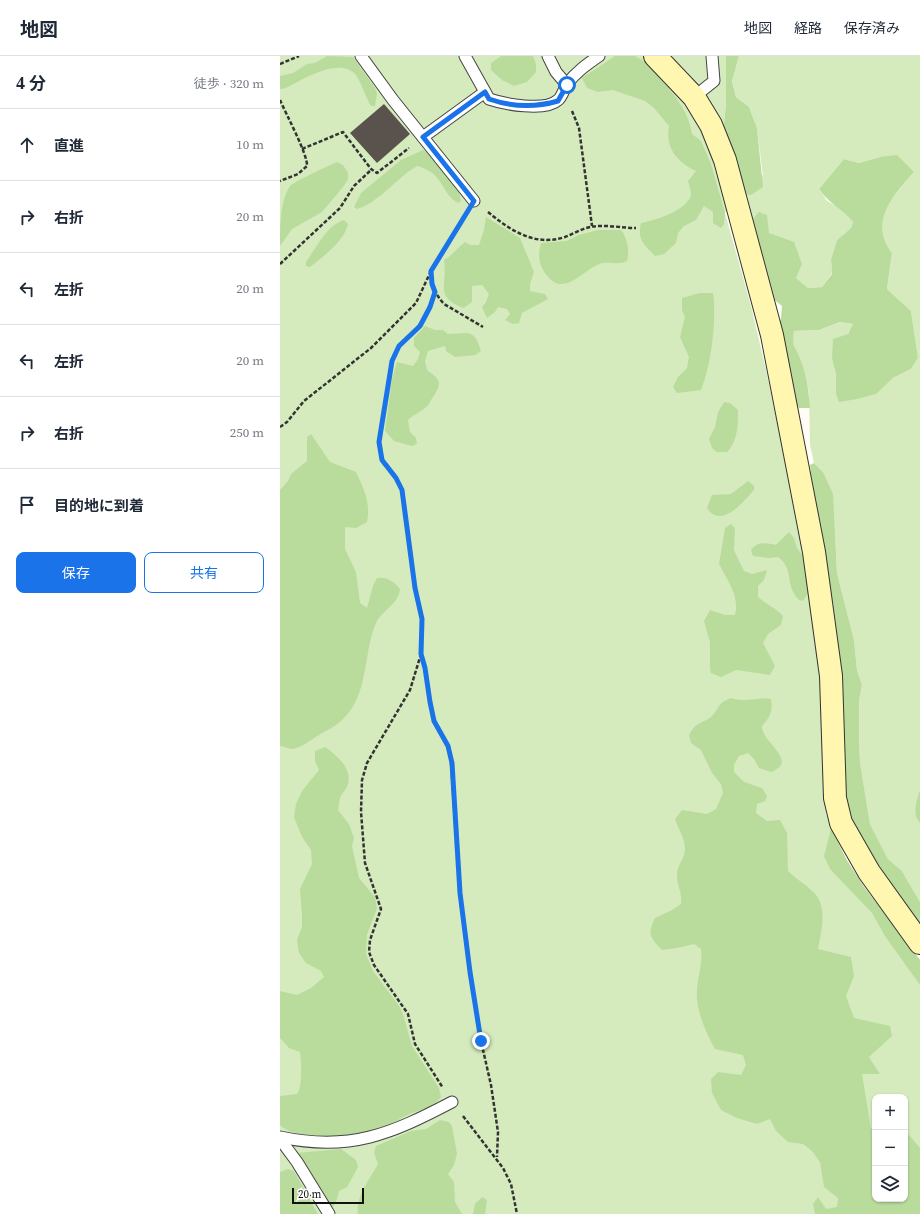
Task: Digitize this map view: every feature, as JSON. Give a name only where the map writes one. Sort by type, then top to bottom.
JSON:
[{"type":"street","points":[[655,56],[694,97],[711,125],[725,160],[772,336],[814,552],[831,676],[835,798],[841,823],[869,872],[920,942]]},
{"type":"lane","points":[[360,56],[393,100],[474,201]]},
{"type":"lane","points":[[465,56],[489,99],[504,104],[521,106],[543,105],[558,101],[567,85],[579,70],[599,56]]},
{"type":"lane","points":[[548,56],[556,72],[567,85]]},
{"type":"lane","points":[[694,97],[714,81],[712,56]]},
{"type":"lane","points":[[423,137],[485,92]]},
{"type":"lane","points":[[280,1138],[300,1142],[328,1143],[347,1142],[373,1137],[413,1123],[452,1102]]},
{"type":"lane","points":[[280,1138],[297,1162],[329,1214]]},
{"type":"path","points":[[280,64],[299,56]]},
{"type":"path","points":[[560,96],[569,106],[579,128],[592,226]]},
{"type":"path","points":[[280,100],[308,159],[307,166],[298,174],[280,181]]},
{"type":"path","points":[[302,149],[343,132],[371,169],[377,172],[423,137]]},
{"type":"path","points":[[280,264],[340,208],[354,186],[371,169]]},
{"type":"path","points":[[280,427],[287,422],[304,401],[371,348],[416,303],[431,271],[474,201],[502,224],[525,237],[540,240],[565,237],[592,226],[636,228]]},
{"type":"path","points":[[431,271],[432,284],[435,292],[444,304],[483,327]]},
{"type":"path","points":[[435,292],[430,307],[420,326],[399,346],[392,361],[379,442],[382,460],[396,478],[402,490],[415,588],[422,619],[421,654],[410,690],[367,763],[362,780],[361,812],[365,863],[381,909],[370,940],[369,952],[374,965],[408,1014],[415,1044],[452,1102],[497,1157],[511,1184],[517,1214]]},
{"type":"path","points":[[421,654],[425,668],[434,721],[448,746],[452,763],[461,901],[476,1010],[498,1132],[497,1157]]},
{"type":"green space","points":[[280,56],[726,56],[726,104],[723,132],[763,176],[757,128],[749,107],[736,97],[732,80],[739,56],[920,56],[920,789],[915,811],[917,819],[920,823],[920,902],[902,871],[888,859],[870,824],[860,762],[859,701],[862,685],[857,670],[854,640],[837,573],[835,534],[823,472],[814,463],[810,445],[809,393],[800,358],[792,345],[794,331],[819,330],[840,322],[854,324],[832,359],[836,374],[836,394],[875,394],[893,378],[911,369],[918,358],[911,311],[887,289],[892,253],[885,242],[883,221],[891,200],[914,172],[880,157],[859,163],[844,159],[819,189],[827,201],[844,210],[853,222],[851,228],[837,240],[831,259],[832,273],[822,287],[808,288],[796,278],[769,233],[751,221],[739,184],[725,213],[751,306],[766,370],[793,496],[810,590],[818,642],[826,814],[846,859],[864,887],[920,960],[920,1214],[280,1214]]},
{"type":"green space","points":[[327,56],[353,57],[375,88],[377,94],[375,106],[371,106],[356,75],[349,70],[341,68],[331,68],[321,71],[286,88],[280,89],[280,76],[293,73],[307,64],[315,63]]},
{"type":"green space","points":[[501,56],[533,56],[536,64],[536,72],[527,82],[514,86],[502,80],[491,70],[491,63]]},
{"type":"green space","points":[[615,56],[635,56],[642,60],[673,93],[685,113],[692,134],[701,141],[711,164],[725,213],[724,224],[721,228],[713,223],[713,212],[704,206],[696,220],[684,226],[678,233],[676,243],[664,254],[655,256],[642,241],[640,234],[641,223],[662,217],[685,205],[691,194],[688,181],[696,171],[678,159],[671,148],[669,141],[669,126],[654,108],[645,101],[613,90],[598,92],[587,88],[582,78]]},
{"type":"green space","points":[[726,56],[739,56],[732,81],[736,97],[749,107],[757,128],[763,187],[751,195],[745,194],[723,132],[726,104]]},
{"type":"green space","points":[[423,150],[429,153],[459,192],[461,201],[458,203],[452,199],[433,173],[417,166],[373,201],[357,209],[354,207],[361,193],[401,160]]},
{"type":"green space","points":[[897,155],[914,172],[891,200],[883,221],[885,242],[892,253],[887,289],[911,311],[918,358],[911,369],[893,378],[876,394],[839,402],[836,394],[836,374],[832,359],[833,339],[848,334],[853,324],[840,322],[819,330],[794,331],[793,343],[804,370],[810,408],[799,408],[795,401],[778,325],[781,319],[782,306],[772,298],[751,221],[759,212],[767,215],[769,233],[794,242],[802,264],[796,278],[808,288],[822,287],[832,274],[831,259],[837,240],[851,228],[853,222],[827,199],[819,189],[844,159],[859,163],[880,157]]},
{"type":"green space","points":[[337,162],[343,165],[348,173],[348,179],[343,187],[322,212],[292,229],[280,246],[282,207],[290,186]]},
{"type":"green space","points":[[486,217],[520,238],[534,272],[530,284],[530,291],[545,294],[548,299],[522,313],[519,323],[513,324],[505,320],[510,314],[507,309],[498,307],[495,312],[487,318],[482,307],[489,294],[482,285],[472,286],[472,302],[464,308],[454,304],[445,294],[444,260],[465,242],[470,245],[479,245],[484,230]]},
{"type":"green space","points":[[344,220],[348,224],[343,236],[327,253],[310,267],[306,266],[306,262],[327,232],[332,227]]},
{"type":"green space","points":[[598,230],[621,230],[627,245],[627,261],[597,265],[571,282],[564,284],[558,284],[551,280],[545,273],[540,262],[539,251],[541,243],[566,241],[579,235]]},
{"type":"green space","points":[[700,293],[713,293],[714,329],[708,368],[701,390],[677,393],[673,387],[678,377],[687,368],[689,357],[680,337],[685,317],[682,310],[682,298]]},
{"type":"green space","points":[[425,326],[435,330],[443,330],[448,334],[465,333],[472,335],[476,338],[481,351],[475,355],[455,357],[446,351],[445,346],[428,351],[425,361],[427,370],[435,376],[439,382],[439,385],[428,405],[408,420],[410,432],[416,438],[417,444],[412,446],[394,441],[385,431],[392,379],[397,362],[413,366],[418,359],[420,352],[414,346],[414,338]]},
{"type":"green space","points":[[724,402],[730,403],[738,410],[737,427],[731,448],[727,452],[717,452],[712,448],[709,439],[715,427],[718,412]]},
{"type":"green space","points":[[311,434],[330,462],[356,472],[366,496],[368,509],[367,522],[356,528],[345,527],[345,549],[356,572],[360,603],[367,608],[373,586],[377,578],[390,580],[400,589],[397,599],[382,614],[376,623],[369,647],[361,687],[351,710],[334,727],[303,745],[292,749],[280,746],[280,490],[288,481],[291,474],[307,461],[307,437]]},
{"type":"green space","points":[[814,463],[823,472],[833,494],[837,573],[854,640],[857,670],[862,685],[859,701],[860,762],[870,824],[888,859],[902,871],[920,902],[920,924],[874,861],[847,812],[836,626],[811,476],[810,465]]},
{"type":"green space","points":[[748,481],[754,486],[754,490],[732,511],[725,515],[719,516],[713,514],[707,508],[712,495],[731,494]]},
{"type":"green space","points":[[731,524],[735,528],[734,550],[744,571],[752,574],[767,570],[764,580],[758,586],[758,597],[783,616],[781,625],[768,634],[763,643],[775,666],[770,675],[736,670],[721,677],[711,673],[710,642],[704,621],[710,610],[725,615],[735,615],[736,608],[736,601],[732,588],[719,564],[725,528]]},
{"type":"green space","points":[[789,532],[794,538],[797,548],[803,556],[810,590],[803,601],[799,600],[794,594],[786,567],[778,557],[769,558],[753,556],[751,550],[759,544],[765,543],[776,545]]},
{"type":"green space","points":[[731,698],[741,700],[771,699],[772,707],[770,714],[762,726],[763,732],[781,757],[782,762],[779,768],[771,772],[759,768],[754,759],[748,753],[739,756],[734,765],[734,772],[744,782],[762,788],[767,796],[765,801],[757,804],[756,813],[767,821],[780,820],[787,833],[788,871],[815,893],[820,902],[823,915],[818,949],[851,957],[854,976],[846,996],[854,1018],[890,1026],[892,1036],[869,1057],[880,1074],[862,1074],[871,1129],[872,1128],[872,1202],[908,1202],[908,1134],[920,1148],[920,1214],[815,1214],[813,1204],[818,1197],[826,1209],[837,1207],[838,1198],[824,1187],[820,1162],[812,1151],[803,1144],[788,1142],[776,1131],[770,1119],[757,1124],[737,1118],[721,1110],[712,1093],[711,1079],[718,1072],[741,1075],[746,1065],[743,1055],[715,1049],[708,1036],[699,1012],[697,997],[701,949],[694,944],[662,950],[652,939],[651,928],[655,918],[681,904],[677,873],[684,855],[685,846],[675,819],[682,810],[707,814],[716,809],[723,793],[721,784],[712,773],[701,750],[691,743],[689,735],[698,724],[710,718],[721,703]]},
{"type":"green space","points":[[325,747],[340,759],[347,769],[349,781],[340,799],[338,810],[349,824],[354,838],[352,846],[359,878],[375,897],[377,908],[367,935],[366,954],[373,971],[399,1006],[403,1014],[412,1046],[439,1088],[441,1097],[428,1107],[379,1129],[357,1134],[313,1136],[299,1134],[280,1125],[280,1096],[297,1094],[301,1074],[300,1052],[289,1048],[280,1038],[280,991],[297,995],[311,988],[324,977],[321,971],[306,963],[299,953],[297,940],[302,927],[300,889],[312,864],[311,850],[302,837],[294,817],[296,804],[302,791],[319,770],[315,761],[315,751]]},
{"type":"green space","points":[[920,789],[920,823],[917,819],[915,811]]},
{"type":"green space","points":[[831,829],[846,859],[864,887],[920,960],[920,985],[885,936],[872,913],[830,869],[824,856]]},
{"type":"green space","points":[[440,1120],[449,1122],[452,1126],[457,1154],[454,1165],[448,1174],[454,1182],[455,1202],[462,1214],[358,1214],[361,1194],[378,1164],[374,1153],[376,1146],[411,1131],[426,1129]]},
{"type":"green space","points":[[341,1149],[356,1160],[358,1167],[347,1187],[339,1191],[332,1209],[297,1153]]},
{"type":"green space","points":[[288,1169],[294,1171],[318,1214],[280,1214],[280,1172]]},
{"type":"green space","points":[[482,1197],[487,1200],[485,1214],[473,1214],[475,1204]]},
{"type":"building","points":[[384,104],[410,134],[377,163],[350,133]]},
{"type":"route","points":[[481,1041],[460,893],[452,763],[448,746],[434,721],[425,668],[421,654],[422,619],[415,588],[402,490],[396,478],[382,460],[379,442],[392,361],[399,346],[420,326],[430,307],[435,292],[432,284],[431,271],[474,201],[423,137],[485,92],[489,99],[504,104],[521,106],[543,105],[558,101],[567,85]]}]
